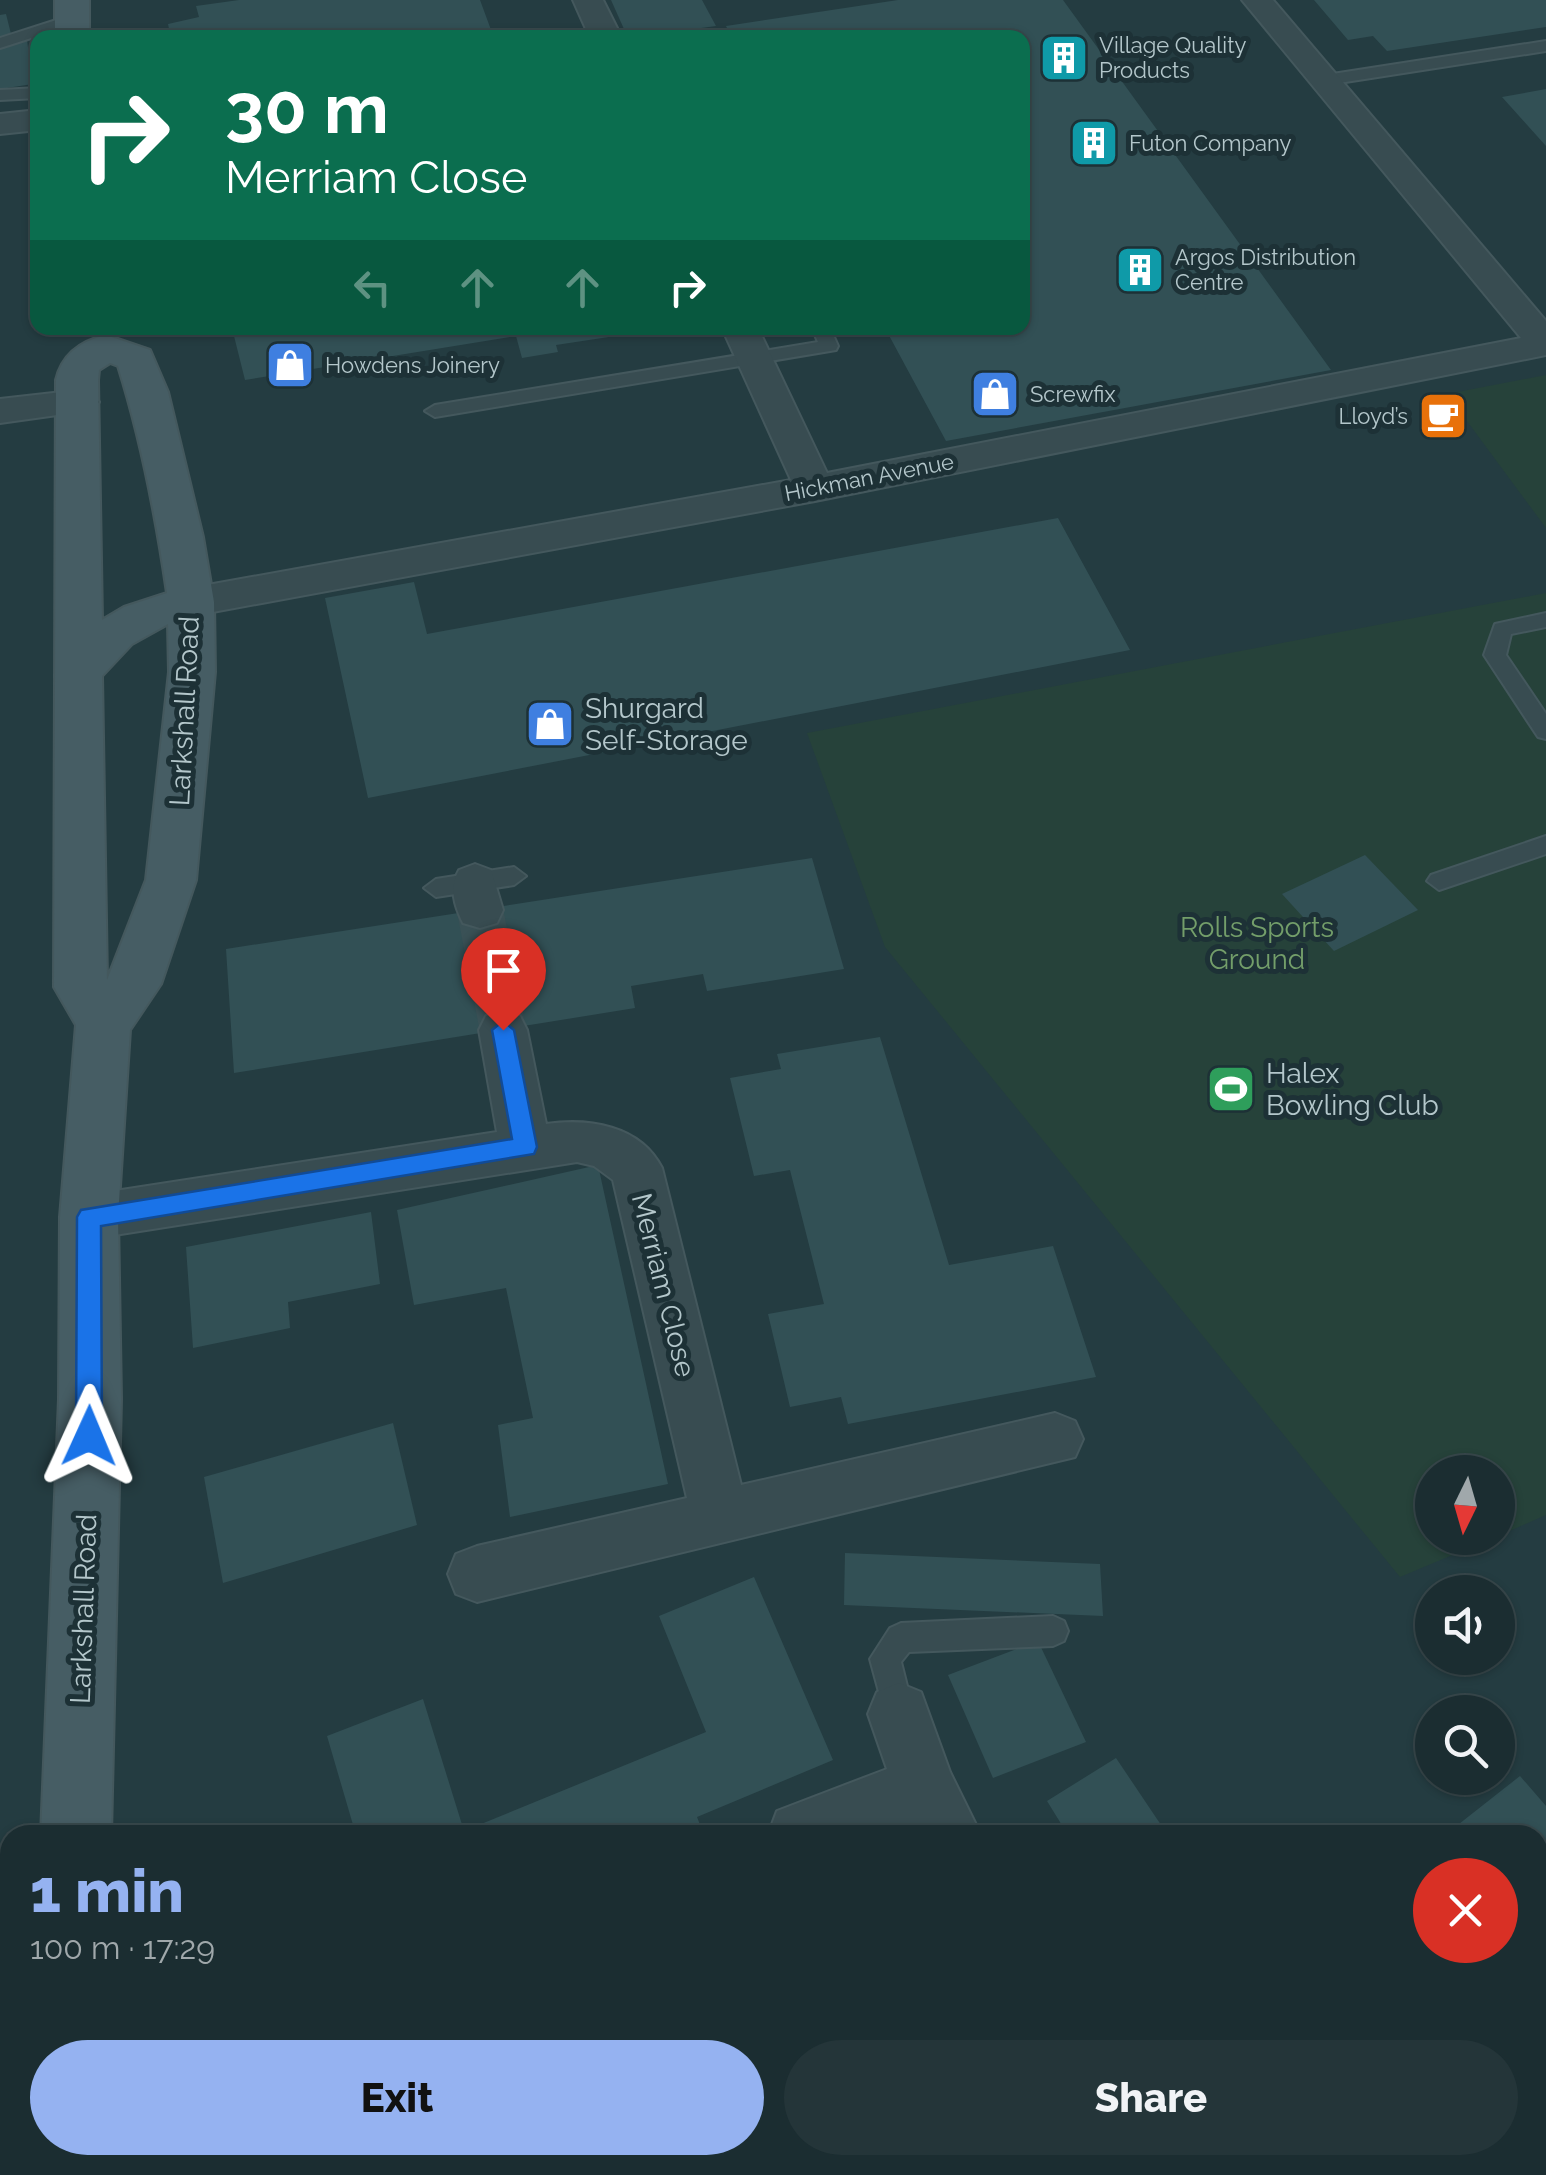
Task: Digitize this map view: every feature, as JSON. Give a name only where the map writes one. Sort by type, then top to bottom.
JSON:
[{"type":"main road","name":"Larkshall Road","points":[[76,1825],[90,1400],[89,1217],[103,1024],[135,984],[171,880],[192,672],[190,602],[178,520],[148,392],[136,358],[105,338],[80,365],[81,987],[103,1024]]},
{"type":"main road","points":[[80,402],[148,392]]},
{"type":"main road","points":[[80,672],[109,635],[134,618],[190,602]]},
{"type":"street","points":[[588,0],[602,30]]},
{"type":"street","name":"Hickman Avenue","points":[[190,602],[814,488],[1544,338],[1257,0]]},
{"type":"street","points":[[0,124],[30,121]]},
{"type":"street","points":[[748,343],[814,488]]},
{"type":"street","points":[[0,411],[80,402]]},
{"type":"street","points":[[503,1030],[526,1147]]},
{"type":"street","name":"Merriam Close","points":[[89,1217],[526,1147],[577,1141],[608,1147],[636,1168],[720,1517]]},
{"type":"street","points":[[477,1574],[1055,1439]]},
{"type":"street","points":[[847,1825],[937,1810],[900,1714]]},
{"type":"lane","points":[[39,30],[72,19]]},
{"type":"lane","points":[[0,43],[30,33]]},
{"type":"lane","points":[[1326,80],[1546,46]]},
{"type":"lane","points":[[0,95],[30,93]]},
{"type":"lane","points":[[435,411],[748,343],[829,346],[824,335]]},
{"type":"lane","points":[[1546,620],[1502,628],[1494,656],[1546,731]]},
{"type":"lane","points":[[1438,881],[1546,845]]},
{"type":"lane","points":[[900,1714],[885,1659],[901,1638],[1053,1632]]},
{"type":"green space","points":[[1546,375],[1546,528],[1447,394]]},
{"type":"green space","name":"Rolls Sports Ground","points":[[1546,593],[1546,1515],[1515,1529],[1515,1455],[1415,1455],[1415,1555],[1452,1555],[1400,1577],[885,947],[807,733]]},
{"type":"building","points":[[239,0],[480,0],[491,30],[169,30],[168,24],[199,17],[196,6]]},
{"type":"building","points":[[611,0],[702,0],[716,26],[687,30],[624,30]]},
{"type":"building","points":[[898,0],[1063,0],[1331,370],[946,441],[889,335],[1030,335],[1030,30],[728,30],[726,26]]},
{"type":"building","points":[[1314,0],[1546,0],[1546,27],[1387,51],[1373,36],[1348,40]]},
{"type":"building","points":[[6,14],[13,42],[27,40],[30,84],[0,89],[0,15]]},
{"type":"building","points":[[1546,89],[1546,146],[1502,97]]},
{"type":"building","name":"Howdens Joinery","points":[[234,335],[622,335],[556,345],[558,352],[522,358],[516,336],[245,380]]},
{"type":"building","name":"Shurgard Self-Storage","points":[[1058,518],[1130,650],[368,798],[325,598],[414,582],[427,634]]},
{"type":"building","points":[[1365,855],[1418,910],[1334,951],[1282,894]]},
{"type":"building","points":[[812,858],[844,969],[707,991],[703,974],[631,986],[635,1008],[234,1073],[226,949]]},
{"type":"building","points":[[880,1037],[949,1265],[1053,1246],[1096,1377],[848,1424],[841,1397],[790,1407],[768,1314],[824,1304],[790,1170],[754,1176],[730,1078],[781,1069],[777,1054]]},
{"type":"building","points":[[598,1165],[668,1484],[510,1517],[498,1425],[533,1418],[506,1288],[414,1305],[397,1210]]},
{"type":"building","points":[[371,1212],[380,1284],[288,1302],[290,1328],[193,1348],[186,1247]]},
{"type":"building","points":[[393,1423],[417,1525],[223,1583],[204,1477]]},
{"type":"building","points":[[845,1553],[1100,1564],[1103,1616],[844,1605]]},
{"type":"building","points":[[754,1577],[833,1760],[697,1817],[700,1825],[479,1825],[706,1732],[659,1616]]},
{"type":"building","points":[[1038,1641],[1086,1742],[993,1778],[948,1675]]},
{"type":"building","points":[[423,1699],[462,1825],[353,1825],[327,1736]]},
{"type":"building","points":[[1116,1758],[1161,1825],[1062,1825],[1047,1801]]},
{"type":"building","points":[[1520,1776],[1546,1806],[1546,1825],[1458,1825],[1496,1795],[1515,1795],[1515,1780]]},
{"type":"tunnel","points":[[480,910],[503,1030]]},
{"type":"place","name":"Village Quality Products","points":[[1064,58]]},
{"type":"place","name":"Futon Company","points":[[1094,143]]},
{"type":"place","name":"Argos Distribution Centre","points":[[1140,270]]},
{"type":"place","name":"Howdens Joinery","points":[[290,365]]},
{"type":"place","name":"Screwfix","points":[[995,394]]},
{"type":"place","name":"Lloyd’s","points":[[1443,416]]},
{"type":"place","name":"Shurgard Self-Storage","points":[[550,724]]},
{"type":"place","name":"Halex Bowling Club","points":[[1231,1089]]},
{"type":"route","points":[[89,1436],[89,1217],[526,1147],[503,1030]]}]
